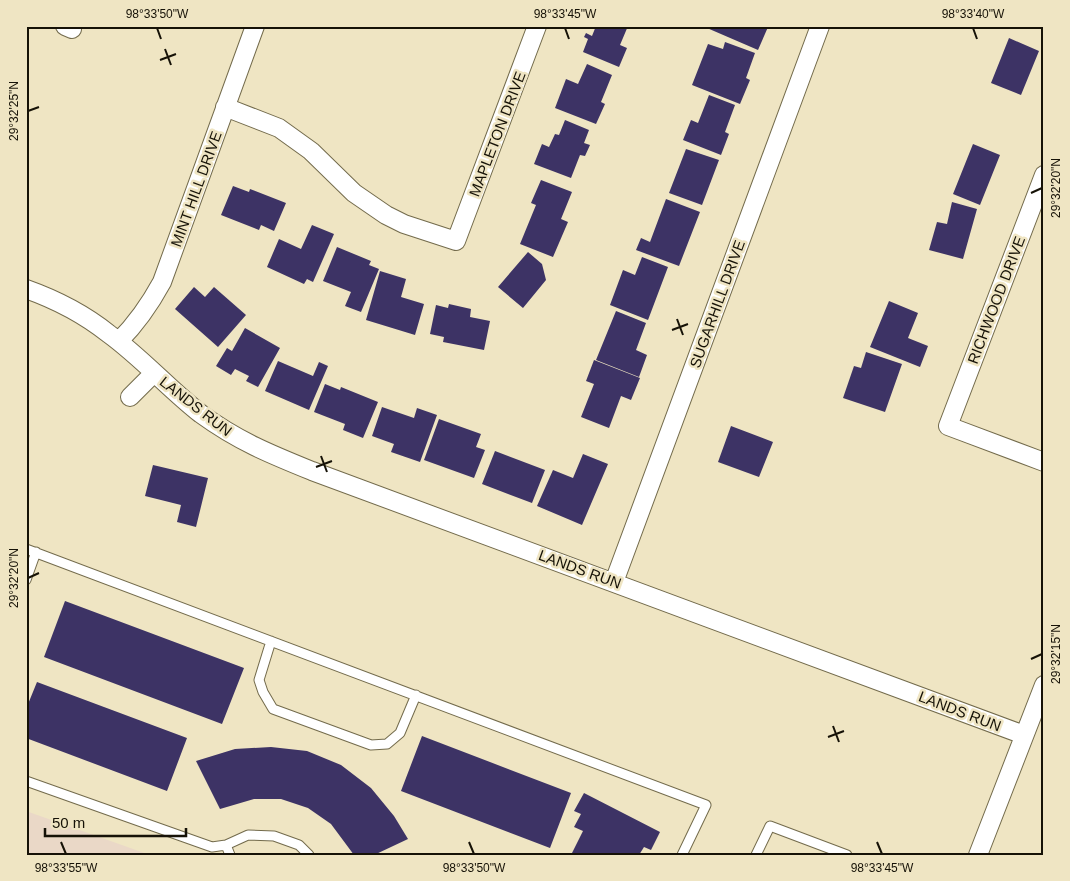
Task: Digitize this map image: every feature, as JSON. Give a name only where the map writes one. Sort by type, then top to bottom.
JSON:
[{"type":"street","name":"MINT HILL DRIVE","points":[[119,342],[133,327],[162,282],[256,26]]},
{"type":"street","name":"MAPLETON DRIVE","points":[[225,107],[279,128],[311,151],[354,193],[386,215],[404,224],[456,241],[537,26]]},
{"type":"street","name":"SUGARHILL DRIVE","points":[[614,582],[820,26]]},
{"type":"street","name":"RICHWOOD DRIVE","points":[[1044,175],[948,426],[1044,462]]},
{"type":"street","name":"LANDS RUN","points":[[26,289],[47,296],[74,310],[119,342],[200,412],[229,434],[257,449],[1024,735]]},
{"type":"street","name":"LANDS RUN","points":[[130,397],[154,373]]},
{"type":"street","points":[[978,855],[1044,685]]},
{"type":"lane","points":[[26,549],[706,805],[682,855]]},
{"type":"lane","points":[[26,580],[36,552]]},
{"type":"lane","points":[[271,641],[259,680],[263,692],[273,709],[371,745],[387,744],[400,733],[416,696]]},
{"type":"lane","points":[[26,780],[212,847],[226,845],[248,835],[274,836],[299,845],[309,855]]},
{"type":"lane","points":[[756,855],[770,826],[847,855]]},
{"type":"lane","points":[[226,845],[230,855]]},
{"type":"shaded area","points":[[26,811],[150,855],[26,855]]},
{"type":"building","points":[[596,26],[628,26],[620,45],[627,48],[619,67],[583,52],[588,39],[584,37],[586,33],[592,36]]},
{"type":"building","points":[[707,26],[768,27],[758,50],[707,28]]},
{"type":"building","points":[[1009,38],[1039,51],[1021,95],[991,83]]},
{"type":"building","points":[[725,42],[755,53],[746,78],[750,80],[740,104],[692,85],[708,44],[723,49]]},
{"type":"building","points":[[587,64],[612,75],[601,102],[605,104],[596,124],[555,108],[566,79],[578,84]]},
{"type":"building","points":[[709,95],[735,105],[725,132],[729,134],[721,155],[683,140],[691,120],[698,123]]},
{"type":"building","points":[[565,120],[589,130],[584,143],[590,145],[585,156],[580,155],[571,178],[534,164],[542,144],[549,147],[555,134],[559,135]]},
{"type":"building","points":[[973,144],[1000,155],[980,205],[953,194]]},
{"type":"building","points":[[686,149],[719,160],[702,205],[669,193]]},
{"type":"building","points":[[541,180],[572,192],[561,219],[568,222],[553,257],[520,244],[536,205],[531,203]]},
{"type":"building","points":[[233,186],[249,192],[250,189],[286,203],[274,231],[261,225],[259,230],[221,215]]},
{"type":"building","points":[[666,199],[700,212],[679,266],[636,250],[641,238],[650,242]]},
{"type":"building","points":[[952,202],[977,209],[963,259],[929,250],[937,222],[947,224]]},
{"type":"building","points":[[312,225],[334,234],[313,282],[307,279],[304,284],[267,267],[279,239],[301,249]]},
{"type":"building","points":[[337,247],[371,261],[369,265],[379,269],[361,312],[345,306],[351,292],[323,281]]},
{"type":"building","points":[[528,252],[542,264],[546,280],[523,308],[498,287]]},
{"type":"building","points":[[642,257],[668,267],[648,320],[610,305],[623,270],[635,275]]},
{"type":"building","points":[[380,271],[406,279],[401,297],[424,304],[415,335],[366,320]]},
{"type":"building","points":[[194,287],[205,297],[214,287],[246,315],[218,347],[175,309]]},
{"type":"building","points":[[889,301],[918,313],[908,338],[928,346],[920,367],[870,347]]},
{"type":"building","points":[[449,304],[471,309],[470,317],[490,321],[484,350],[443,342],[444,337],[430,334],[436,305],[448,308]]},
{"type":"building","points":[[616,311],[646,323],[636,350],[647,355],[639,377],[596,360]]},
{"type":"building","points":[[245,328],[280,348],[258,387],[246,381],[249,376],[235,369],[231,375],[216,366],[227,348],[232,351]]},
{"type":"building","points":[[866,352],[902,364],[885,412],[843,398],[854,366],[861,368]]},
{"type":"building","points":[[594,360],[640,378],[631,400],[621,396],[609,428],[581,417],[594,384],[586,381]]},
{"type":"building","points":[[278,361],[313,376],[319,362],[328,366],[309,410],[265,391]]},
{"type":"building","points":[[325,384],[340,390],[341,387],[378,402],[363,438],[343,430],[345,424],[314,412]]},
{"type":"building","points":[[382,407],[414,418],[417,408],[437,415],[420,462],[391,452],[394,444],[372,436]]},
{"type":"building","points":[[439,419],[481,434],[476,447],[485,450],[474,478],[424,460]]},
{"type":"building","points":[[731,426],[773,442],[759,477],[718,462]]},
{"type":"building","points":[[495,451],[545,470],[532,503],[482,484]]},
{"type":"building","points":[[583,454],[608,464],[582,525],[537,506],[553,470],[573,478]]},
{"type":"building","points":[[153,465],[208,478],[196,527],[177,522],[181,505],[145,496]]},
{"type":"building","points":[[65,601],[244,668],[222,724],[44,657]]},
{"type":"building","points":[[37,682],[187,738],[167,791],[26,738],[26,709]]},
{"type":"building","points":[[422,736],[571,793],[550,848],[401,791]]},
{"type":"building","points":[[271,747],[307,751],[341,765],[371,788],[394,816],[408,839],[374,855],[354,855],[331,824],[308,808],[281,799],[254,799],[220,809],[196,761],[235,749]]},
{"type":"building","points":[[584,793],[660,832],[651,850],[644,847],[639,855],[571,855],[583,831],[574,827],[581,814],[574,811]]}]
